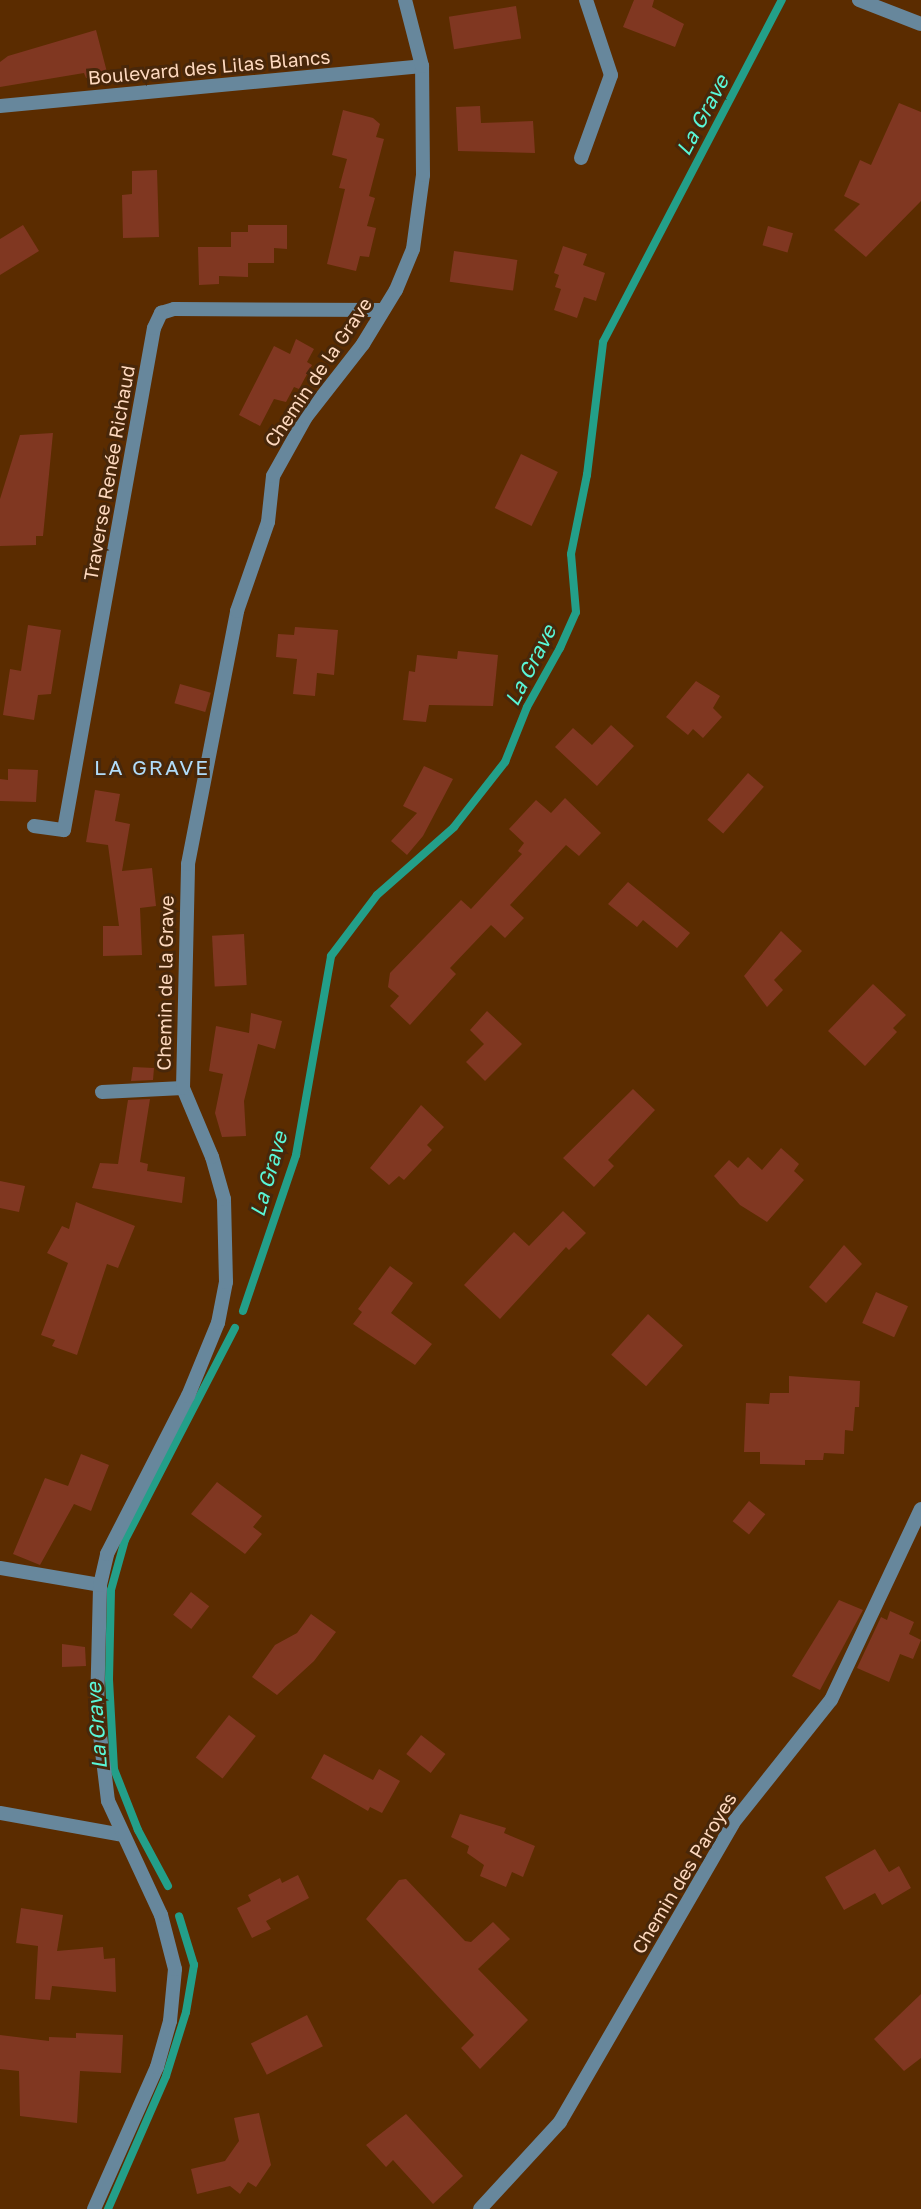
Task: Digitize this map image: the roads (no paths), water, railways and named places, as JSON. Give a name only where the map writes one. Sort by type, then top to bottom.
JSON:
[{"type":"street","name":"Chemin de la Grave","points":[[94,2209],[157,2067],[170,2021],[175,1969],[161,1915],[108,1801],[97,1710],[100,1585],[107,1554],[188,1396],[218,1323],[226,1282],[224,1199],[212,1157],[183,1088],[188,864],[237,611],[268,522],[273,476],[306,417],[363,344],[396,290],[418,228],[423,175],[422,66],[405,0]]},
{"type":"street","points":[[581,158],[611,75],[586,0]]},
{"type":"street","points":[[859,0],[921,24]]},
{"type":"street","name":"Boulevard des Lilas Blancs","points":[[0,106],[422,66]]},
{"type":"street","name":"Traverse Renée Richaud","points":[[34,826],[64,830],[154,328],[161,313],[174,309],[383,310]]},
{"type":"street","points":[[102,1092],[183,1088]]},
{"type":"street","name":"Chemin des Paroyes","points":[[481,2209],[560,2122],[733,1823],[831,1700],[921,1509]]},
{"type":"street","points":[[0,1568],[100,1585]]},
{"type":"street","points":[[0,1813],[122,1835]]},
{"type":"waterway","name":"La Grave","points":[[243,1311],[296,1155],[331,956],[377,895],[454,827],[505,762],[527,707],[560,648],[576,612],[571,554],[587,475],[603,342],[782,0]]},
{"type":"waterway","name":"La Grave","points":[[168,1886],[138,1830],[114,1769],[109,1679],[111,1590],[125,1540],[235,1328]]},
{"type":"waterway","name":"La Grave","points":[[108,2209],[166,2076],[186,2012],[194,1965],[179,1916]]},
{"type":"district","name":"LA GRAVE","points":[[152,767]]}]
